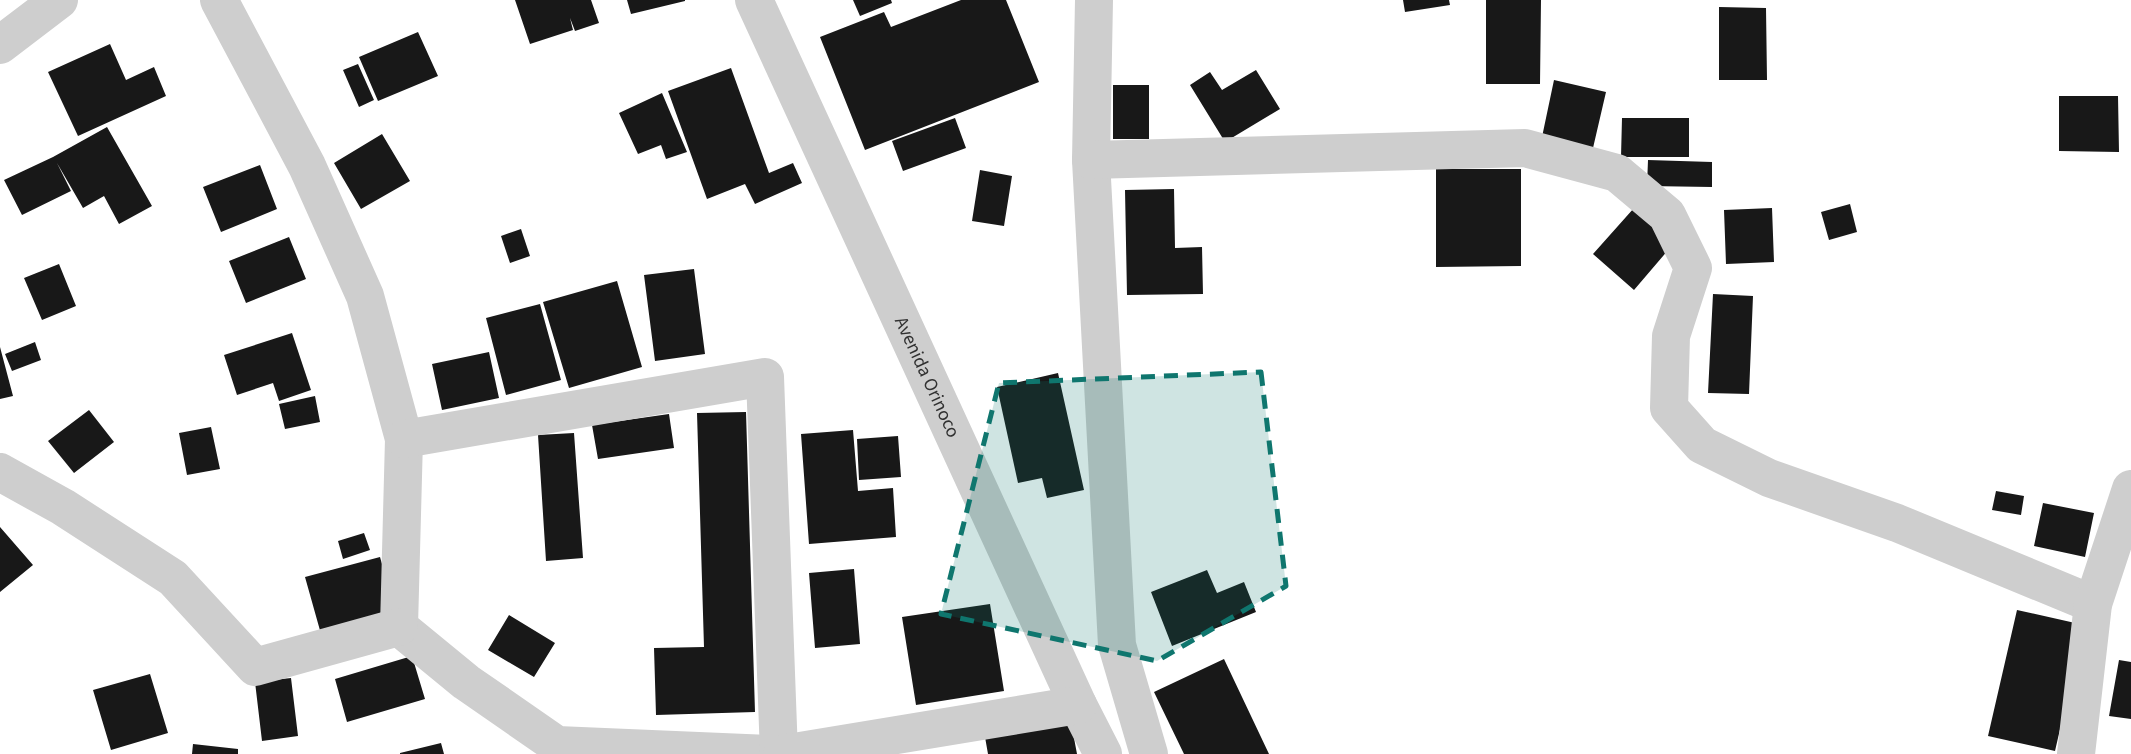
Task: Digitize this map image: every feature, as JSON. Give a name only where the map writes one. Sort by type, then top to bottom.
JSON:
[{"type":"street","points":[[0,45],[59,0]]},
{"type":"street","points":[[219,0],[307,166],[365,296],[404,439],[399,627]]},
{"type":"street","name":"Avenida Orinoco","points":[[754,0],[1078,705],[1103,754]]},
{"type":"street","points":[[1094,0],[1091,160],[1117,645],[1149,754]]},
{"type":"street","points":[[1091,160],[1525,148],[1617,173],[1667,215],[1693,268],[1671,335],[1669,408],[1702,445],[1769,478],[1897,523],[2094,604]]},
{"type":"street","points":[[404,439],[765,377],[780,754],[1078,705]]},
{"type":"street","points":[[0,472],[63,507],[173,578],[255,667],[399,627]]},
{"type":"street","points":[[2076,754],[2094,604],[2131,489]]},
{"type":"street","points":[[399,627],[466,682],[557,745],[767,754]]},
{"type":"highlighted area","points":[[1261,372],[1286,586],[1157,661],[941,614],[999,383]]},
{"type":"building","points":[[515,0],[591,0],[599,23],[575,31],[570,18],[573,30],[530,44]]},
{"type":"building","points":[[627,0],[685,0],[685,1],[631,14]]},
{"type":"building","points":[[853,0],[891,0],[892,3],[860,16]]},
{"type":"building","points":[[961,0],[1006,0],[1039,82],[865,150],[820,37],[884,12],[891,27]]},
{"type":"building","points":[[1403,0],[1449,0],[1450,5],[1405,12]]},
{"type":"building","points":[[1486,0],[1541,0],[1540,84],[1486,84]]},
{"type":"building","points":[[1719,7],[1766,8],[1767,80],[1719,80]]},
{"type":"building","points":[[418,32],[438,76],[378,101],[359,57]]},
{"type":"building","points":[[110,44],[126,80],[154,67],[166,96],[78,136],[48,72]]},
{"type":"building","points":[[358,64],[374,100],[359,107],[343,70]]},
{"type":"building","points":[[731,68],[769,173],[793,163],[802,183],[755,204],[745,184],[707,199],[668,91]]},
{"type":"building","points":[[1256,70],[1280,109],[1225,142],[1190,85],[1210,72],[1222,90]]},
{"type":"building","points":[[1554,80],[1606,92],[1593,148],[1542,137]]},
{"type":"building","points":[[1113,85],[1149,85],[1149,139],[1113,139]]},
{"type":"building","points":[[662,93],[687,152],[666,159],[661,145],[638,154],[619,113]]},
{"type":"building","points":[[2059,96],[2118,96],[2119,152],[2059,151]]},
{"type":"building","points":[[955,118],[966,148],[903,171],[892,141]]},
{"type":"building","points":[[1622,118],[1689,118],[1689,157],[1621,157]]},
{"type":"building","points":[[107,127],[152,206],[119,224],[104,196],[83,208],[57,163],[71,191],[22,215],[4,180]]},
{"type":"building","points":[[382,134],[410,181],[361,209],[334,163]]},
{"type":"building","points":[[1648,160],[1712,162],[1712,187],[1647,186]]},
{"type":"building","points":[[260,165],[277,209],[221,232],[203,187]]},
{"type":"building","points":[[1436,169],[1521,169],[1521,266],[1436,267]]},
{"type":"building","points":[[980,170],[1012,176],[1004,226],[972,221]]},
{"type":"building","points":[[1174,189],[1175,248],[1202,247],[1203,294],[1127,295],[1125,190]]},
{"type":"building","points":[[1850,204],[1857,232],[1829,240],[1821,212]]},
{"type":"building","points":[[1634,208],[1675,242],[1634,290],[1593,254]]},
{"type":"building","points":[[1772,208],[1774,262],[1726,264],[1724,210]]},
{"type":"building","points":[[521,229],[530,256],[510,263],[501,236]]},
{"type":"building","points":[[289,237],[306,279],[246,303],[229,261]]},
{"type":"building","points":[[59,264],[76,306],[42,320],[24,278]]},
{"type":"building","points":[[694,269],[705,354],[655,361],[644,275]]},
{"type":"building","points":[[617,281],[642,367],[569,388],[543,302]]},
{"type":"building","points":[[1713,294],[1753,296],[1749,394],[1708,393]]},
{"type":"building","points":[[540,304],[561,380],[506,395],[486,318]]},
{"type":"building","points":[[292,333],[311,390],[279,401],[273,383],[237,395],[224,355]]},
{"type":"building","points":[[35,342],[41,360],[12,371],[5,354]]},
{"type":"building","points":[[0,347],[13,396],[0,399]]},
{"type":"building","points":[[489,352],[499,398],[442,410],[432,364]]},
{"type":"building","points":[[1058,373],[1084,490],[1047,498],[1042,478],[1018,483],[997,387]]},
{"type":"building","points":[[315,396],[320,422],[285,429],[279,404]]},
{"type":"building","points":[[89,410],[114,442],[74,473],[48,441]]},
{"type":"building","points":[[746,412],[755,712],[656,715],[654,648],[704,647],[697,413]]},
{"type":"building","points":[[669,414],[674,448],[598,459],[592,425]]},
{"type":"building","points":[[211,427],[220,469],[187,475],[179,433]]},
{"type":"building","points":[[853,430],[858,491],[893,488],[896,537],[809,544],[801,434]]},
{"type":"building","points":[[574,433],[583,558],[546,561],[538,435]]},
{"type":"building","points":[[898,436],[901,477],[859,480],[857,439]]},
{"type":"building","points":[[1996,491],[2024,496],[2021,515],[1992,510]]},
{"type":"building","points":[[2043,503],[2094,513],[2085,557],[2034,546]]},
{"type":"building","points":[[0,527],[33,565],[0,592]]},
{"type":"building","points":[[364,533],[370,550],[343,559],[338,541]]},
{"type":"building","points":[[380,557],[396,613],[321,634],[305,577]]},
{"type":"building","points":[[854,569],[860,644],[815,648],[809,573]]},
{"type":"building","points":[[1207,570],[1217,593],[1244,582],[1256,612],[1172,646],[1151,592]]},
{"type":"building","points":[[990,604],[1004,691],[916,705],[902,617]]},
{"type":"building","points":[[2017,610],[2084,625],[2055,751],[1988,736]]},
{"type":"building","points":[[509,615],[555,643],[534,677],[488,650]]},
{"type":"building","points":[[412,656],[425,699],[347,722],[335,679]]},
{"type":"building","points":[[1224,659],[1269,754],[1184,754],[1154,692]]},
{"type":"building","points":[[2119,660],[2131,662],[2131,719],[2109,716]]},
{"type":"building","points":[[150,674],[168,733],[111,750],[93,690]]},
{"type":"building","points":[[291,678],[298,736],[262,741],[255,682]]},
{"type":"building","points":[[1071,722],[1077,754],[988,754],[985,737]]},
{"type":"building","points":[[441,743],[444,754],[400,754],[400,753]]},
{"type":"building","points":[[193,744],[238,749],[238,754],[192,754]]}]
